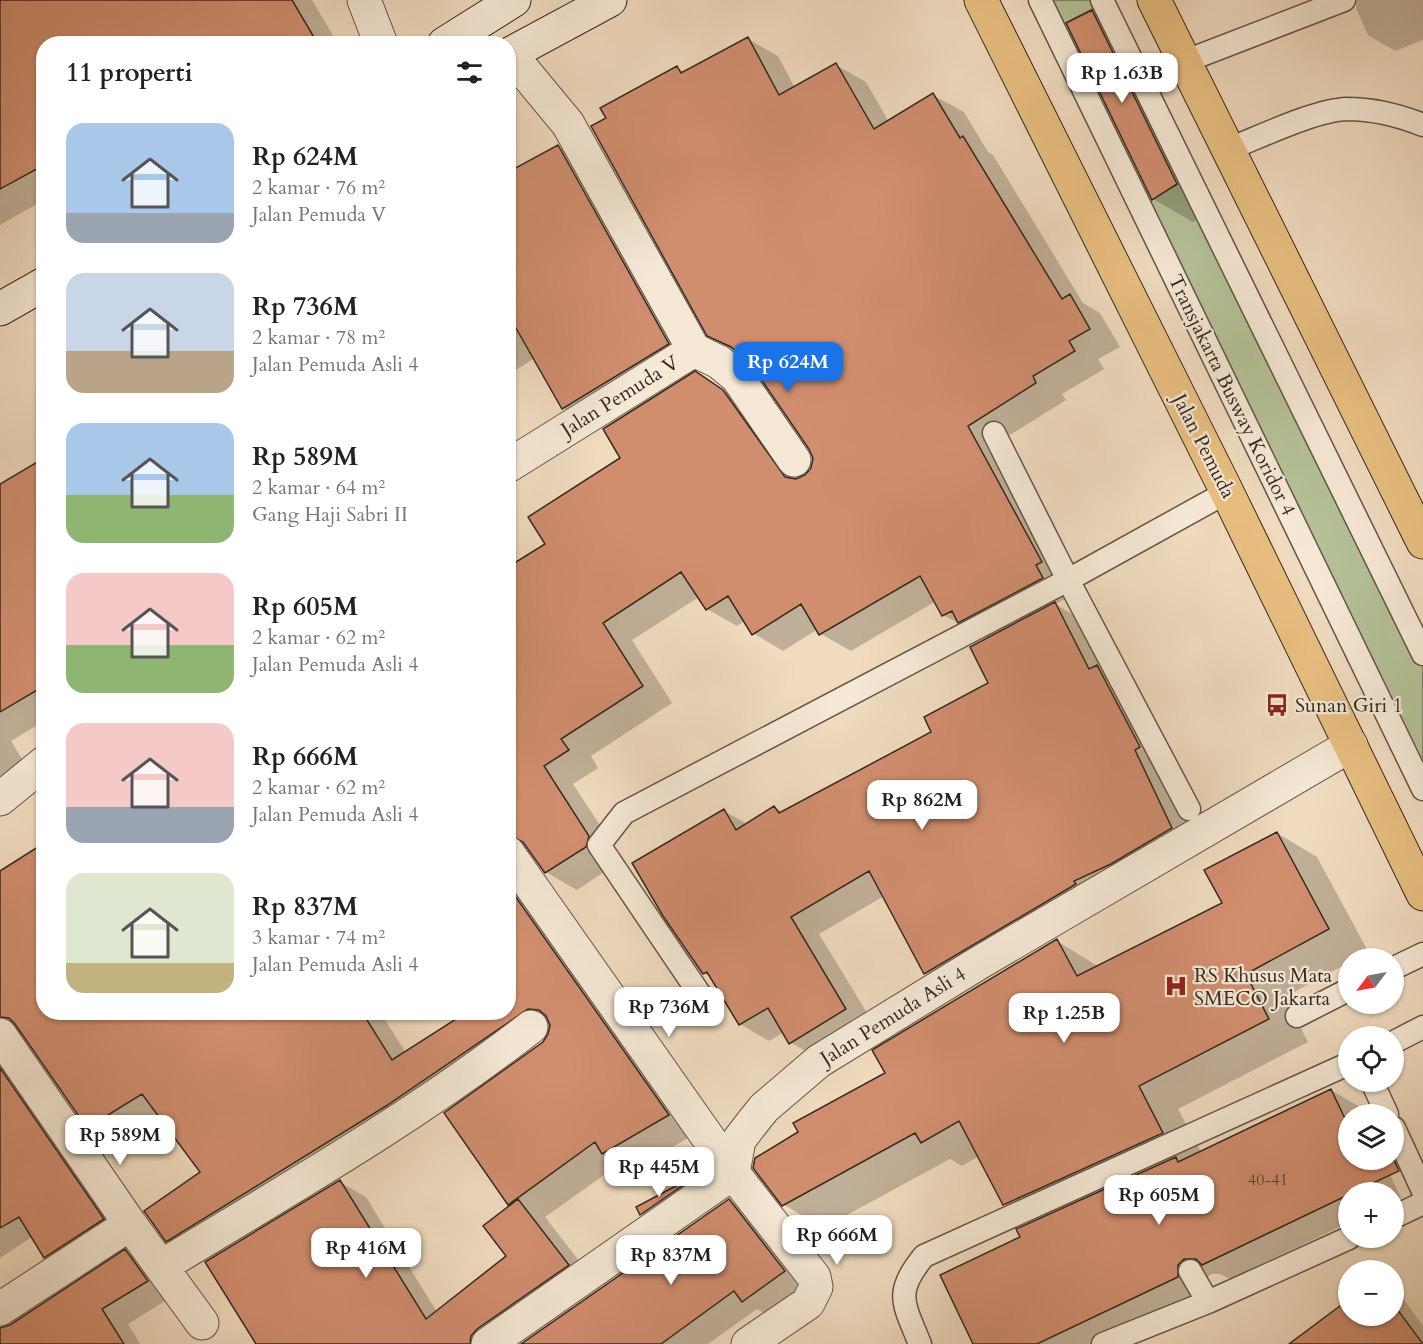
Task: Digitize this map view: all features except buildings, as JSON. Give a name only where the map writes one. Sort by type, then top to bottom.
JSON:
[{"type":"main road","name":"Jalan Pemuda","points":[[981,0],[1227,492],[1423,894]]},
{"type":"main road","points":[[1154,0],[1423,542]]},
{"type":"street","points":[[364,0],[378,36]]},
{"type":"street","points":[[457,36],[514,0]]},
{"type":"street","points":[[516,51],[610,0]]},
{"type":"street","points":[[516,63],[568,124],[694,350]]},
{"type":"street","points":[[0,309],[36,289]]},
{"type":"street","name":"Jalan Pemuda V","points":[[516,461],[694,350],[719,362],[737,377],[794,460]]},
{"type":"street","name":"Jalan Pemuda Asli 4","points":[[733,1173],[739,1140],[752,1123],[764,1108],[819,1061],[1074,907],[1351,745]]},
{"type":"street","points":[[0,799],[36,770]]},
{"type":"street","points":[[516,864],[733,1173],[814,1277],[816,1287],[807,1303],[748,1344]]},
{"type":"street","points":[[162,1266],[385,1129],[493,1057],[531,1027]]},
{"type":"street","points":[[0,1035],[130,1224],[202,1323]]},
{"type":"street","points":[[488,1344],[733,1173]]},
{"type":"street","points":[[0,1309],[130,1224]]},
{"type":"lane","name":"Transjakarta Busway Koridor 4","points":[[1040,0],[1423,789]]},
{"type":"lane","points":[[1102,0],[1423,654]]},
{"type":"lane","points":[[1186,61],[1344,0]]},
{"type":"lane","points":[[1229,149],[1306,119],[1345,109],[1395,114],[1423,124]]},
{"type":"lane","points":[[994,433],[1068,580],[1190,809]]},
{"type":"lane","points":[[703,999],[599,845],[624,813],[1068,580],[1227,492]]},
{"type":"lane","points":[[1404,963],[1423,954]]},
{"type":"lane","points":[[1297,1016],[1338,995]]},
{"type":"lane","points":[[1404,1037],[1423,1027]]},
{"type":"lane","points":[[920,1344],[906,1309],[903,1289],[908,1274],[924,1256],[1139,1169],[1338,1069]]},
{"type":"lane","points":[[1404,1150],[1423,1191]]},
{"type":"lane","points":[[1404,1212],[1423,1203]]},
{"type":"lane","points":[[1102,1344],[1208,1302],[1338,1243]]},
{"type":"lane","points":[[1190,1271],[1208,1302]]},
{"type":"green space","points":[[1040,0],[1102,0],[1104,3],[1054,29]]},
{"type":"green space","points":[[1189,177],[1423,654],[1423,788],[1141,206]]},
{"type":"place","name":"Sunan Giri 1","points":[[1277,705]]},
{"type":"place","name":"RS Khusus Mata SMECO Jakarta","points":[[1176,986]]}]
